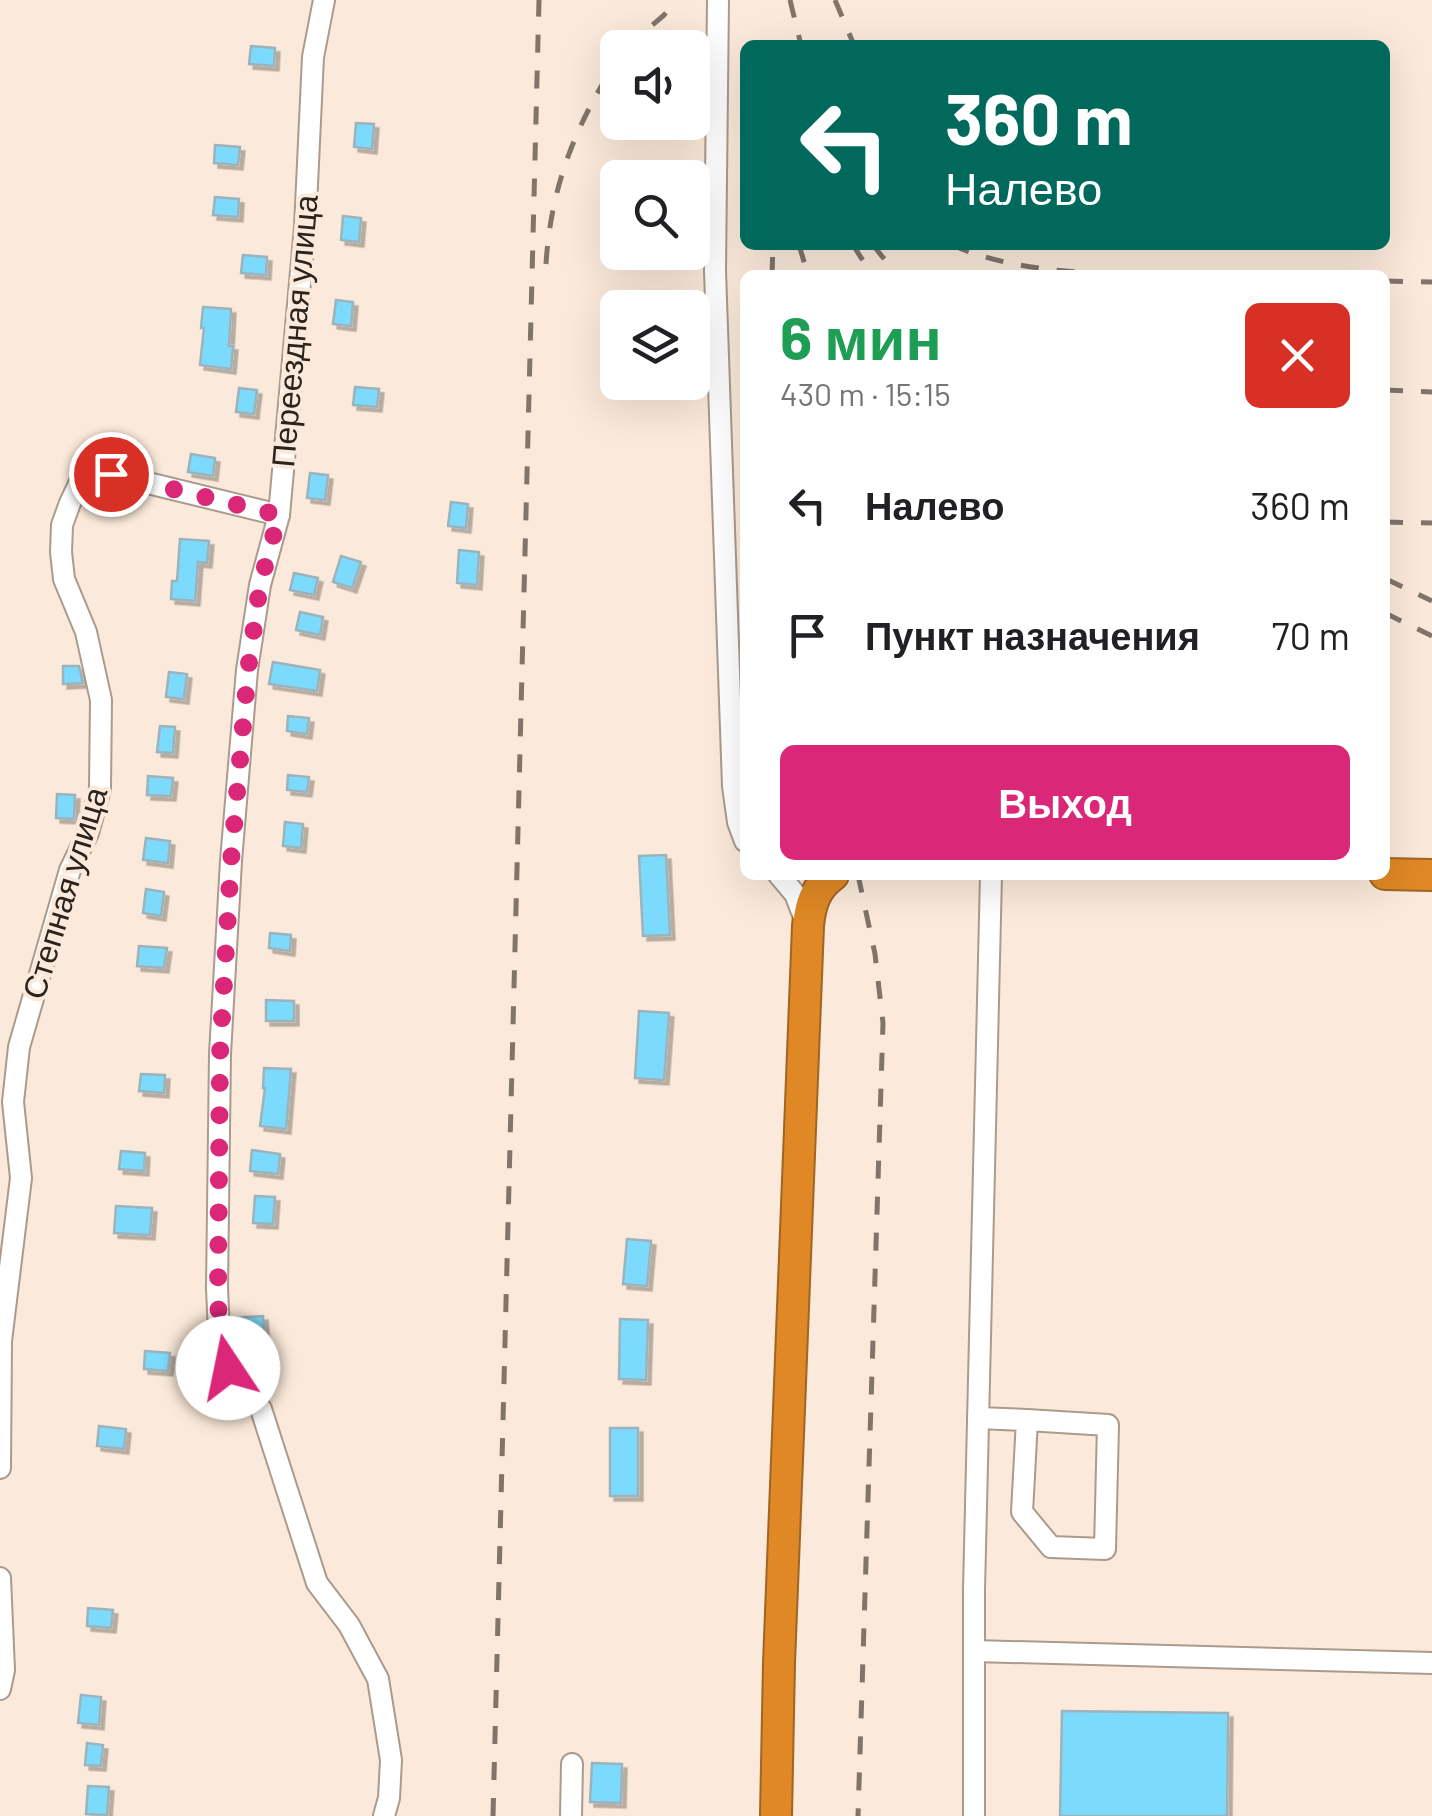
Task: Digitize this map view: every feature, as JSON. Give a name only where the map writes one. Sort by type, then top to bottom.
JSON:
[{"type":"highway","points":[[1390,874],[1432,874]]},
{"type":"highway","points":[[776,1816],[808,926],[810,905],[827,880]]},
{"type":"street","name":"Переездная улица","points":[[324,0],[313,56],[305,226],[279,515],[260,585],[248,670],[231,861],[220,1054],[219,1334],[228,1368],[261,1409],[318,1583],[349,1625],[378,1679],[391,1760],[384,1816]]},
{"type":"street","points":[[718,0],[715,271],[733,786],[740,827]]},
{"type":"street","name":"Степная улица","points":[[0,1468],[1,1342],[21,1178],[13,1102],[19,1047],[70,870],[88,833],[100,789],[101,700],[86,632],[64,579],[62,525],[80,482],[92,472],[279,515]]},
{"type":"street","points":[[783,880],[795,894],[808,926]]},
{"type":"street","points":[[974,1816],[978,1418],[991,880]]},
{"type":"street","points":[[978,1418],[1026,1420],[1108,1426],[1106,1549],[1051,1546],[1022,1512],[1026,1420]]},
{"type":"street","points":[[0,1578],[4,1670],[0,1689]]},
{"type":"street","points":[[974,1651],[1432,1663]]},
{"type":"street","points":[[571,1816],[572,1764]]},
{"type":"building","points":[[251,46],[275,48],[274,66],[249,64]]},
{"type":"building","points":[[356,123],[374,124],[372,149],[354,147]]},
{"type":"building","points":[[215,145],[240,147],[238,165],[214,163]]},
{"type":"building","points":[[215,197],[239,199],[238,217],[213,215]]},
{"type":"building","points":[[343,216],[361,218],[359,242],[341,240]]},
{"type":"building","points":[[243,255],[267,257],[266,275],[241,273]]},
{"type":"building","points":[[336,300],[353,302],[351,326],[333,324]]},
{"type":"building","points":[[203,307],[231,309],[231,369],[200,365]]},
{"type":"building","points":[[355,387],[379,389],[377,407],[353,405]]},
{"type":"building","points":[[239,388],[257,390],[254,414],[236,412]]},
{"type":"building","points":[[191,454],[215,458],[213,476],[188,472]]},
{"type":"building","points":[[310,473],[328,475],[325,500],[307,498]]},
{"type":"building","points":[[451,502],[468,504],[466,528],[448,526]]},
{"type":"building","points":[[180,539],[209,541],[207,563],[198,562],[195,601],[171,599],[172,581],[177,581]]},
{"type":"building","points":[[459,550],[479,552],[477,585],[457,583]]},
{"type":"building","points":[[341,556],[361,562],[352,588],[333,582]]},
{"type":"building","points":[[294,573],[318,578],[314,595],[290,590]]},
{"type":"building","points":[[300,612],[323,617],[320,635],[296,630]]},
{"type":"building","points":[[273,662],[320,670],[317,691],[269,684]]},
{"type":"building","points":[[63,666],[79,666],[83,683],[63,684]]},
{"type":"building","points":[[169,672],[187,674],[184,699],[166,697]]},
{"type":"building","points":[[288,716],[309,718],[307,734],[287,731]]},
{"type":"building","points":[[160,726],[175,727],[173,753],[157,752]]},
{"type":"building","points":[[288,775],[309,777],[307,792],[287,790]]},
{"type":"building","points":[[148,776],[173,778],[171,796],[147,795]]},
{"type":"building","points":[[57,794],[75,795],[74,819],[56,818]]},
{"type":"building","points":[[285,822],[303,824],[301,848],[283,846]]},
{"type":"building","points":[[146,838],[170,841],[168,863],[143,860]]},
{"type":"building","points":[[666,855],[670,935],[643,936],[639,856]]},
{"type":"building","points":[[146,889],[164,892],[161,916],[143,913]]},
{"type":"building","points":[[270,933],[291,935],[290,951],[269,948]]},
{"type":"building","points":[[139,946],[167,948],[164,968],[137,966]]},
{"type":"building","points":[[266,1000],[294,1001],[294,1021],[266,1021]]},
{"type":"building","points":[[639,1011],[669,1013],[664,1080],[635,1078]]},
{"type":"building","points":[[264,1068],[291,1069],[286,1129],[260,1126]]},
{"type":"building","points":[[141,1074],[165,1075],[164,1093],[139,1091]]},
{"type":"building","points":[[252,1150],[280,1154],[278,1174],[250,1171]]},
{"type":"building","points":[[121,1151],[145,1153],[144,1171],[119,1169]]},
{"type":"building","points":[[255,1196],[275,1197],[273,1224],[253,1223]]},
{"type":"building","points":[[116,1206],[152,1208],[150,1235],[114,1233]]},
{"type":"building","points":[[627,1239],[651,1241],[647,1286],[623,1284]]},
{"type":"building","points":[[263,1316],[266,1352],[238,1354],[233,1318]]},
{"type":"building","points":[[620,1319],[648,1320],[646,1380],[619,1379]]},
{"type":"building","points":[[145,1351],[170,1353],[168,1371],[144,1369]]},
{"type":"building","points":[[195,1386],[222,1386],[221,1406],[195,1405]]},
{"type":"building","points":[[99,1426],[126,1429],[124,1449],[97,1446]]},
{"type":"building","points":[[610,1428],[638,1428],[638,1496],[610,1496]]},
{"type":"building","points":[[88,1608],[113,1610],[111,1628],[87,1626]]},
{"type":"building","points":[[81,1695],[101,1697],[99,1725],[78,1723]]},
{"type":"building","points":[[1062,1711],[1228,1713],[1227,1816],[1060,1816]]},
{"type":"building","points":[[87,1743],[103,1745],[101,1766],[85,1765]]},
{"type":"building","points":[[592,1763],[622,1764],[621,1803],[590,1802]]},
{"type":"building","points":[[88,1786],[109,1787],[107,1815],[86,1814]]},
{"type":"railway","points":[[493,1816],[539,0]]},
{"type":"railway","points":[[646,30],[678,0]]},
{"type":"railway","points":[[790,0],[800,40]]},
{"type":"railway","points":[[835,0],[852,40]]},
{"type":"railway","points":[[546,264],[553,208],[568,156],[600,90]]},
{"type":"railway","points":[[772,270],[773,250]]},
{"type":"railway","points":[[800,250],[806,270]]},
{"type":"railway","points":[[856,250],[869,270]]},
{"type":"railway","points":[[877,250],[893,270]]},
{"type":"railway","points":[[966,250],[1009,263],[1063,270]]},
{"type":"railway","points":[[1390,281],[1432,282]]},
{"type":"railway","points":[[1390,390],[1432,392]]},
{"type":"railway","points":[[1390,522],[1432,523]]},
{"type":"railway","points":[[1390,581],[1432,601]]},
{"type":"railway","points":[[1390,615],[1432,636]]},
{"type":"railway","points":[[858,1816],[883,1023],[875,954],[859,880]]},
{"type":"route","points":[[111,474],[279,515],[260,585],[248,670],[231,861],[220,1054],[218,1288],[219,1334],[228,1368]]}]
